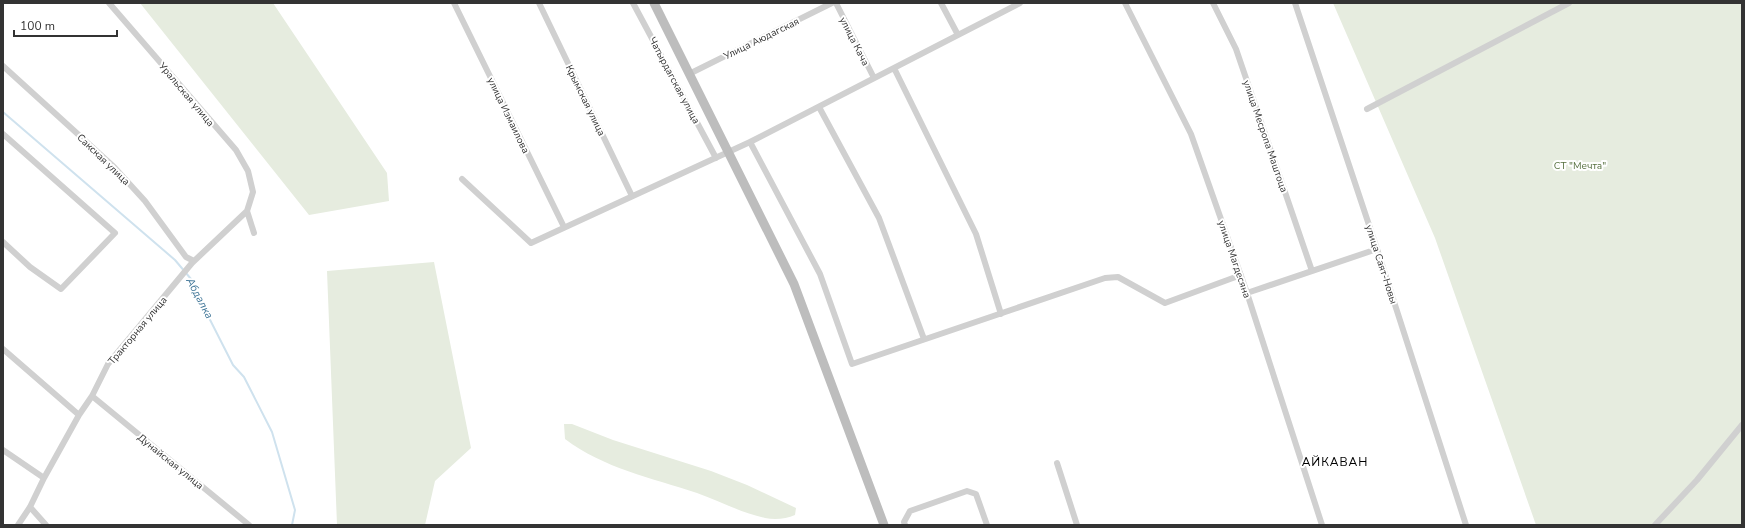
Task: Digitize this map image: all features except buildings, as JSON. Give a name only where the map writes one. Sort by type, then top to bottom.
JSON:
[{"type":"main road","points":[[654,3],[794,284],[884,525]]},
{"type":"street","name":"Уральская улица","points":[[109,3],[236,150],[248,171],[253,192]]},
{"type":"street","name":"улица Измаилова","points":[[454,3],[564,227]]},
{"type":"street","name":"Крымская улица","points":[[539,3],[632,196]]},
{"type":"street","name":"Чатырдагская улица","points":[[633,3],[716,158]]},
{"type":"street","name":"Улица Аюдагская","points":[[689,74],[832,3]]},
{"type":"street","name":"улица Кача","points":[[836,3],[874,78]]},
{"type":"street","points":[[941,3],[958,36]]},
{"type":"street","points":[[462,179],[530,243],[750,142],[1020,3]]},
{"type":"street","name":"улица Магдесяна","points":[[1125,3],[1191,134],[1248,294],[1322,525]]},
{"type":"street","name":"улица Месропа Маштоца","points":[[1213,3],[1236,49],[1312,271]]},
{"type":"street","name":"улица Саят-Новы","points":[[1295,3],[1377,249],[1466,525]]},
{"type":"street","points":[[1367,109],[1570,3]]},
{"type":"street","name":"Сакская улица","points":[[3,66],[114,166],[145,201],[186,257],[193,262]]},
{"type":"street","points":[[894,68],[976,234],[1000,314]]},
{"type":"street","points":[[818,107],[879,218],[924,339]]},
{"type":"street","points":[[3,134],[116,233],[61,289],[30,266],[3,242]]},
{"type":"street","points":[[750,142],[820,274],[852,364],[1105,278],[1118,277],[1165,303],[1241,275]]},
{"type":"street","name":"Тракторная улица","points":[[18,525],[30,507],[44,478],[79,415],[92,396],[108,364],[193,262],[247,211],[253,192]]},
{"type":"street","points":[[247,211],[254,233]]},
{"type":"street","points":[[1248,294],[1377,249]]},
{"type":"street","points":[[3,349],[79,415]]},
{"type":"street","name":"Дунайская улица","points":[[92,396],[249,525]]},
{"type":"street","points":[[1655,525],[1698,480],[1742,425]]},
{"type":"street","points":[[3,450],[44,478]]},
{"type":"street","points":[[1057,463],[1077,525]]},
{"type":"street","points":[[904,523],[910,512],[967,491],[976,494],[987,525]]},
{"type":"street","points":[[30,507],[46,525]]},
{"type":"green space","points":[[140,3],[273,3],[387,173],[389,201],[309,215]]},
{"type":"green space","name":"СТ \"Мечта\"","points":[[1333,3],[1742,3],[1742,525],[1536,525],[1435,238]]},
{"type":"green space","points":[[434,262],[471,448],[435,481],[425,525],[337,525],[327,271]]},
{"type":"green space","points":[[564,424],[572,424],[613,440],[711,471],[747,485],[796,508],[795,515],[777,519],[756,516],[697,493],[612,465],[595,458],[565,439]]},
{"type":"waterway","name":"Абдалка","points":[[3,112],[175,260],[191,279],[233,365],[244,377],[272,432],[295,510],[292,525]]},
{"type":"district","name":"АЙКАВАН","points":[[1335,462]]}]
